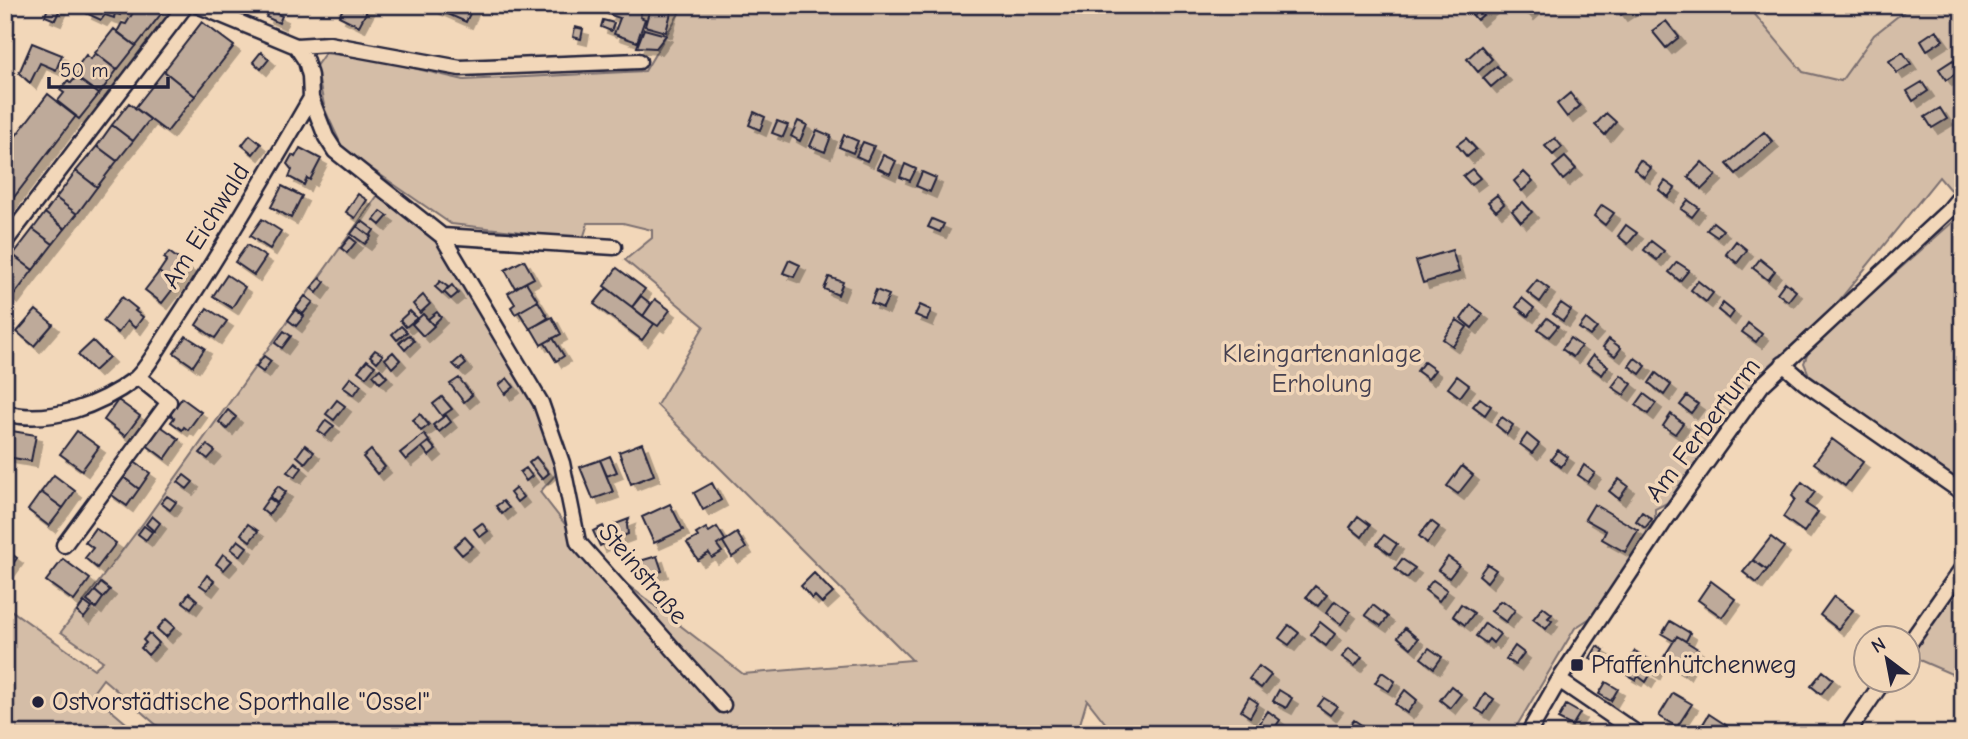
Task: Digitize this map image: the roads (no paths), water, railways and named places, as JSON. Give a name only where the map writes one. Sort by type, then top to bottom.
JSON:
[{"type":"street","points":[[5,242],[186,5]]},
{"type":"street","points":[[197,5],[296,46],[341,45],[460,68],[639,61]]},
{"type":"street","name":"Steinstraße","points":[[296,46],[306,61],[311,98],[335,151],[442,236],[541,402],[562,463],[578,542],[723,705]]},
{"type":"street","name":"Am Eichwald","points":[[5,412],[40,416],[64,413],[96,402],[138,377],[229,240],[311,98]]},
{"type":"street","name":"Am Ferberturm","points":[[1528,734],[1559,680],[1736,419],[1762,385],[1949,210],[1963,193]]},
{"type":"street","points":[[442,236],[614,247]]},
{"type":"street","points":[[1783,364],[1805,383],[1963,492]]},
{"type":"street","points":[[64,545],[169,402],[138,377]]},
{"type":"street","points":[[1923,624],[1963,567]]},
{"type":"street","points":[[1559,680],[1638,734]]},
{"type":"street","points":[[1847,734],[1874,694]]},
{"type":"place","name":"Pfaffenhütchenweg","points":[[1577,665]]},
{"type":"place","name":"Ostvorstädtische Sporthalle \"Ossel\"","points":[[38,702]]},
{"type":"park label","name":"Kleingartenanlage Erholung","points":[[1322,369]]}]
